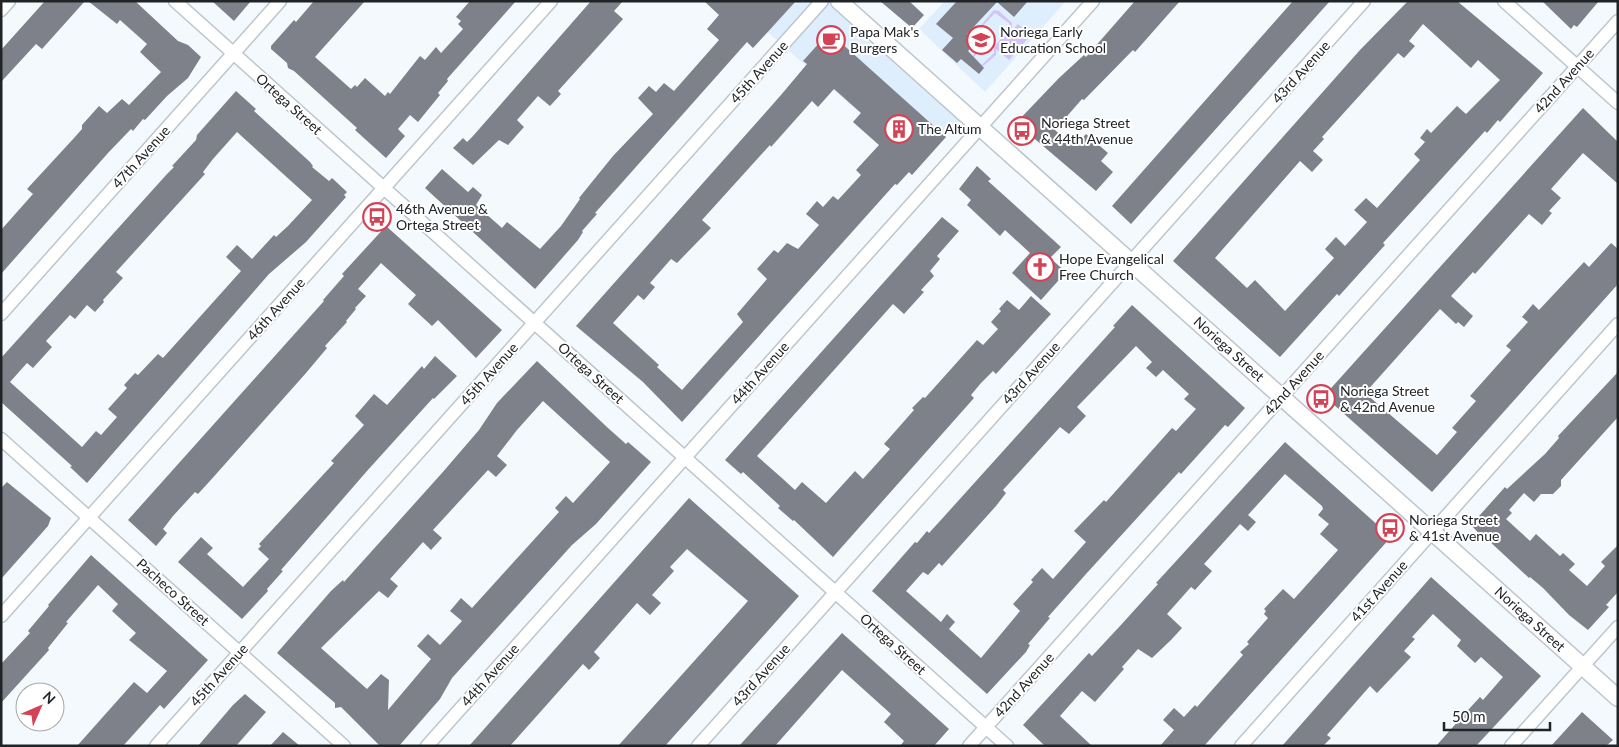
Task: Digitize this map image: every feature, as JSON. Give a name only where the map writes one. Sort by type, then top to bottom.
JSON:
[{"type":"street","points":[[1,10],[10,1]]},
{"type":"street","name":"Ortega Street","points":[[175,1],[1007,746]]},
{"type":"street","name":"47th Avenue","points":[[1,314],[280,1]]},
{"type":"street","name":"46th Avenue","points":[[1,616],[552,1]]},
{"type":"street","name":"45th Avenue","points":[[156,746],[822,1]]},
{"type":"street","name":"Noriega Street","points":[[840,1],[1618,698]]},
{"type":"street","name":"44th Avenue","points":[[427,746],[1093,1]]},
{"type":"street","name":"43rd Avenue","points":[[698,746],[1364,1]]},
{"type":"street","points":[[1504,1],[1618,103]]},
{"type":"street","name":"42nd Avenue","points":[[970,746],[1618,21]]},
{"type":"street","name":"41st Avenue","points":[[1241,746],[1618,324]]},
{"type":"street","name":"Pacheco Street","points":[[1,439],[344,746]]},
{"type":"street","points":[[1511,746],[1618,627]]},
{"type":"shaded area","points":[[732,1],[840,1],[966,114],[912,175],[853,122],[860,113]]},
{"type":"shaded area","name":"Noriega Early Education School","points":[[945,1],[1066,1],[985,92],[919,29]]},
{"type":"shaded area","points":[[994,10],[999,11],[1012,23],[1012,30],[1018,24],[1031,35],[1009,60],[996,49],[996,55],[982,67],[972,57],[985,41],[976,31]],"holes":[[[995,13],[1009,23],[1010,28],[994,47],[994,53],[982,65],[974,57],[987,41],[979,30]]]},
{"type":"building","points":[[45,1],[85,1],[42,49],[36,44],[1,82],[1,50]]},
{"type":"building","points":[[88,1],[135,1],[178,41],[188,45],[201,57],[188,78],[167,96],[145,120],[143,119],[133,131],[131,129],[108,153],[1,274],[1,230],[33,194],[27,189],[82,129],[82,125],[99,106],[107,113],[122,99],[129,105],[161,72],[140,52],[147,44],[120,20],[117,24]]},
{"type":"building","points":[[212,1],[251,1],[234,21]]},
{"type":"building","points":[[314,1],[365,1],[315,57],[351,89],[355,85],[357,87],[365,78],[385,96],[388,92],[390,94],[420,56],[425,60],[436,47],[441,53],[463,29],[458,24],[461,21],[456,17],[470,1],[516,1],[447,79],[448,81],[438,93],[440,95],[418,122],[410,115],[398,129],[405,136],[386,158],[355,130],[357,128],[294,71],[288,68],[287,63],[271,49],[271,46],[294,20],[296,22]]},
{"type":"building","points":[[591,1],[623,1],[614,11],[623,19],[558,91],[561,94],[550,106],[538,96],[517,120],[524,127],[508,145],[499,140],[473,165],[453,148],[463,138],[467,142],[473,136]]},
{"type":"building","points":[[704,1],[796,1],[753,48],[747,42],[595,213],[597,214],[582,231],[578,240],[535,289],[425,188],[442,169],[468,192],[473,187],[482,195],[476,205],[502,228],[507,222],[540,249],[561,226],[579,198],[613,156],[653,114],[638,98],[649,86],[656,92],[664,83],[674,91],[719,40],[707,29],[719,15]]},
{"type":"building","points":[[880,1],[909,1],[924,15],[912,28]]},
{"type":"building","points":[[957,1],[1028,1],[1014,17],[997,2],[967,34],[976,42],[968,51],[984,68],[979,74],[961,59],[957,63],[942,50],[953,38],[936,24]]},
{"type":"building","points":[[1135,1],[1180,1],[1135,52],[1133,50],[1084,100],[1082,99],[1055,130],[1071,145],[1077,138],[1080,140],[1086,134],[1108,153],[1101,161],[1113,172],[1096,191],[1016,123],[1059,78],[1084,55],[1086,57]]},
{"type":"building","points":[[1293,1],[1330,1],[1131,224],[1112,206]]},
{"type":"building","points":[[1408,1],[1457,1],[1543,73],[1500,122],[1498,120],[1487,133],[1485,131],[1383,243],[1385,245],[1339,296],[1337,294],[1280,357],[1173,261],[1360,50]],"holes":[[[1423,24],[1471,68],[1478,60],[1500,80],[1466,114],[1457,106],[1431,133],[1427,129],[1420,138],[1425,142],[1414,154],[1420,160],[1377,208],[1366,198],[1354,210],[1367,222],[1345,246],[1336,237],[1334,239],[1325,249],[1334,258],[1285,311],[1255,280],[1247,288],[1215,258],[1300,161],[1312,172],[1323,160],[1313,151],[1324,139],[1322,137],[1398,53],[1404,58],[1415,46],[1409,41]]]},
{"type":"building","points":[[1542,1],[1599,1],[1577,27],[1574,25],[1571,29]]},
{"type":"building","points":[[829,32],[946,137],[912,175],[909,172],[897,185],[895,184],[682,422],[643,382],[576,326],[781,95],[807,64],[803,61]],"holes":[[[834,89],[861,113],[853,122],[879,145],[856,170],[861,175],[838,200],[833,196],[823,207],[817,201],[806,214],[819,225],[798,249],[787,243],[778,253],[774,250],[757,269],[767,279],[737,314],[743,322],[682,390],[657,367],[659,365],[613,323],[638,295],[644,300],[655,287],[650,283],[671,259],[677,263],[711,228],[702,220],[812,101],[818,107]]]},
{"type":"building","points":[[236,91],[256,109],[254,111],[310,162],[312,167],[329,181],[332,178],[347,192],[344,195],[346,197],[306,242],[269,274],[87,483],[70,467],[72,466],[1,402],[1,358],[174,167],[172,166],[196,140],[197,135]],"holes":[[[237,132],[312,200],[288,226],[276,237],[274,235],[252,259],[237,245],[226,257],[241,271],[163,358],[158,354],[138,375],[135,373],[124,385],[127,388],[108,409],[117,417],[101,435],[96,431],[82,447],[10,382],[27,363],[33,368],[52,347],[46,341],[70,315],[75,319],[87,305],[95,312],[123,278],[116,272],[205,174],[203,172]]]},
{"type":"building","points":[[1583,108],[1618,142],[1618,184],[1583,153],[1551,189],[1561,198],[1549,211],[1552,213],[1542,225],[1529,214],[1475,274],[1473,272],[1451,296],[1473,316],[1464,327],[1458,322],[1456,324],[1440,309],[1365,393],[1437,455],[1457,432],[1452,428],[1476,401],[1470,396],[1511,350],[1506,346],[1528,322],[1522,317],[1533,304],[1539,310],[1584,262],[1589,267],[1611,243],[1618,249],[1618,284],[1432,492],[1324,396]]},
{"type":"building","points":[[977,166],[991,179],[988,181],[1061,247],[1050,258],[1066,272],[1041,300],[1012,273],[1030,253],[1005,230],[1000,236],[967,205],[971,200],[959,189]]},
{"type":"building","points":[[942,217],[959,231],[937,256],[940,259],[930,271],[934,276],[921,290],[924,292],[904,314],[893,304],[757,456],[795,490],[802,482],[826,503],[855,471],[863,479],[890,449],[884,444],[914,410],[912,408],[923,397],[925,398],[977,340],[983,345],[998,329],[991,322],[1001,311],[999,309],[1007,300],[1019,310],[1031,296],[1051,314],[996,374],[993,371],[981,383],[971,395],[974,398],[833,557],[794,520],[778,508],[780,506],[743,472],[741,474],[725,460]]},
{"type":"building","points":[[386,226],[502,330],[476,358],[438,320],[432,326],[408,304],[416,295],[381,263],[358,289],[366,296],[355,308],[347,322],[325,346],[327,348],[198,494],[195,492],[173,516],[163,529],[167,533],[156,546],[128,520],[324,301],[344,276],[342,274]]},
{"type":"building","points":[[1132,305],[1245,408],[1228,427],[1225,425],[1181,474],[1179,472],[1086,574],[1048,617],[1050,618],[1028,644],[1030,645],[1026,652],[987,694],[872,591],[915,542],[917,543],[927,531],[929,533],[940,521],[1115,327],[1113,326]],"holes":[[[1136,346],[1152,362],[1146,368],[1156,377],[1163,370],[1189,394],[1184,399],[1196,409],[1176,431],[1172,428],[1106,502],[1104,500],[1074,531],[1086,542],[1053,579],[1042,568],[1031,580],[1033,582],[1013,604],[1020,611],[981,658],[949,629],[955,622],[947,614],[941,622],[906,591],[923,572],[928,575],[939,563],[942,566],[996,506],[1006,493],[1003,490],[1060,427],[1069,434],[1086,416],[1077,407]]]},
{"type":"building","points":[[435,356],[457,376],[433,398],[367,471],[281,570],[283,571],[267,589],[268,591],[242,619],[178,562],[201,537],[213,548],[207,554],[243,587],[269,559],[258,549],[261,546],[259,544],[334,463],[331,461],[364,425],[355,416],[374,394],[387,405],[422,366],[424,369]]},
{"type":"building","points":[[537,361],[626,444],[628,442],[651,462],[596,524],[572,545],[452,678],[440,699],[399,746],[380,746],[341,707],[335,708],[335,703],[277,653],[331,591],[343,580],[344,582],[442,473],[479,430],[497,403]],"holes":[[[543,401],[610,462],[573,503],[566,496],[555,508],[559,512],[472,608],[461,598],[450,611],[462,621],[440,645],[428,634],[417,646],[431,659],[388,710],[389,680],[381,674],[367,689],[321,648],[379,591],[388,598],[398,586],[390,579],[423,542],[431,550],[442,538],[433,530],[488,470],[496,477],[507,465],[497,456]]]},
{"type":"building","points":[[1618,372],[1618,417],[1561,480],[1561,486],[1553,494],[1541,494],[1534,502],[1524,493],[1509,510],[1512,513],[1506,519],[1530,541],[1536,534],[1560,556],[1563,553],[1575,564],[1569,570],[1587,586],[1605,566],[1601,562],[1618,545],[1618,592],[1606,605],[1609,607],[1588,630],[1569,615],[1543,588],[1529,578],[1487,539],[1486,541],[1471,525],[1505,487],[1507,489],[1545,454],[1559,438],[1558,436]]},
{"type":"building","points":[[1285,442],[1391,537],[1204,746],[1160,746],[1174,730],[1163,720],[1174,708],[1184,717],[1195,705],[1197,707],[1243,655],[1240,652],[1249,644],[1247,642],[1268,618],[1264,614],[1266,611],[1264,609],[1283,589],[1294,599],[1338,550],[1320,534],[1329,524],[1318,515],[1323,509],[1322,506],[1285,474],[1248,515],[1256,522],[1248,531],[1240,524],[1204,564],[1212,571],[1195,590],[1191,587],[1167,614],[1182,628],[1171,640],[1152,658],[1138,649],[1122,667],[1124,669],[1095,702],[1082,691],[1060,716],[1092,746],[1045,746],[1023,725],[1089,653],[1092,656],[1120,626],[1158,584],[1156,583]]},
{"type":"building","points":[[7,482],[51,518],[48,526],[1,579],[1,488]]},
{"type":"building","points":[[689,498],[799,596],[665,746],[618,746],[748,601],[687,549],[670,567],[674,571],[652,595],[661,603],[650,615],[637,603],[594,652],[600,658],[589,670],[583,664],[510,746],[469,746]]},
{"type":"building","points":[[91,555],[208,660],[164,709],[160,705],[123,746],[77,746],[134,682],[147,693],[167,671],[129,640],[136,633],[112,611],[118,604],[98,585],[66,622],[68,623],[48,648],[49,650],[20,682],[15,682],[15,688],[1,703],[1,664],[30,633],[28,631]]},
{"type":"building","points":[[1431,577],[1541,676],[1476,746],[1436,746],[1480,697],[1483,700],[1503,677],[1481,657],[1475,663],[1457,646],[1461,640],[1433,614],[1412,637],[1415,639],[1404,651],[1411,657],[1377,693],[1370,686],[1327,735],[1331,738],[1323,746],[1282,746]]},
{"type":"building","points":[[842,633],[949,729],[934,746],[900,746],[904,741],[884,722],[891,714],[842,670],[775,746],[739,746]]},
{"type":"building","points":[[245,694],[266,712],[236,746],[198,746],[233,705]]},
{"type":"building","points":[[1582,712],[1613,740],[1606,746],[1551,746]]},
{"type":"building","points":[[283,732],[300,746],[270,746]]},
{"type":"place","name":"Papa Mak's Burgers","points":[[831,40]]},
{"type":"place","name":"Noriega Early Education School","points":[[981,40]]},
{"type":"place","name":"The Altum","points":[[899,129]]},
{"type":"place","name":"Noriega Street & 44th Avenue","points":[[1022,131]]},
{"type":"place","name":"46th Avenue & Ortega Street","points":[[377,217]]},
{"type":"place","name":"Hope Evangelical Free Church","points":[[1040,267]]},
{"type":"place","name":"Noriega Street & 42nd Avenue","points":[[1321,399]]},
{"type":"place","name":"Noriega Street & 41st Avenue","points":[[1390,528]]}]
